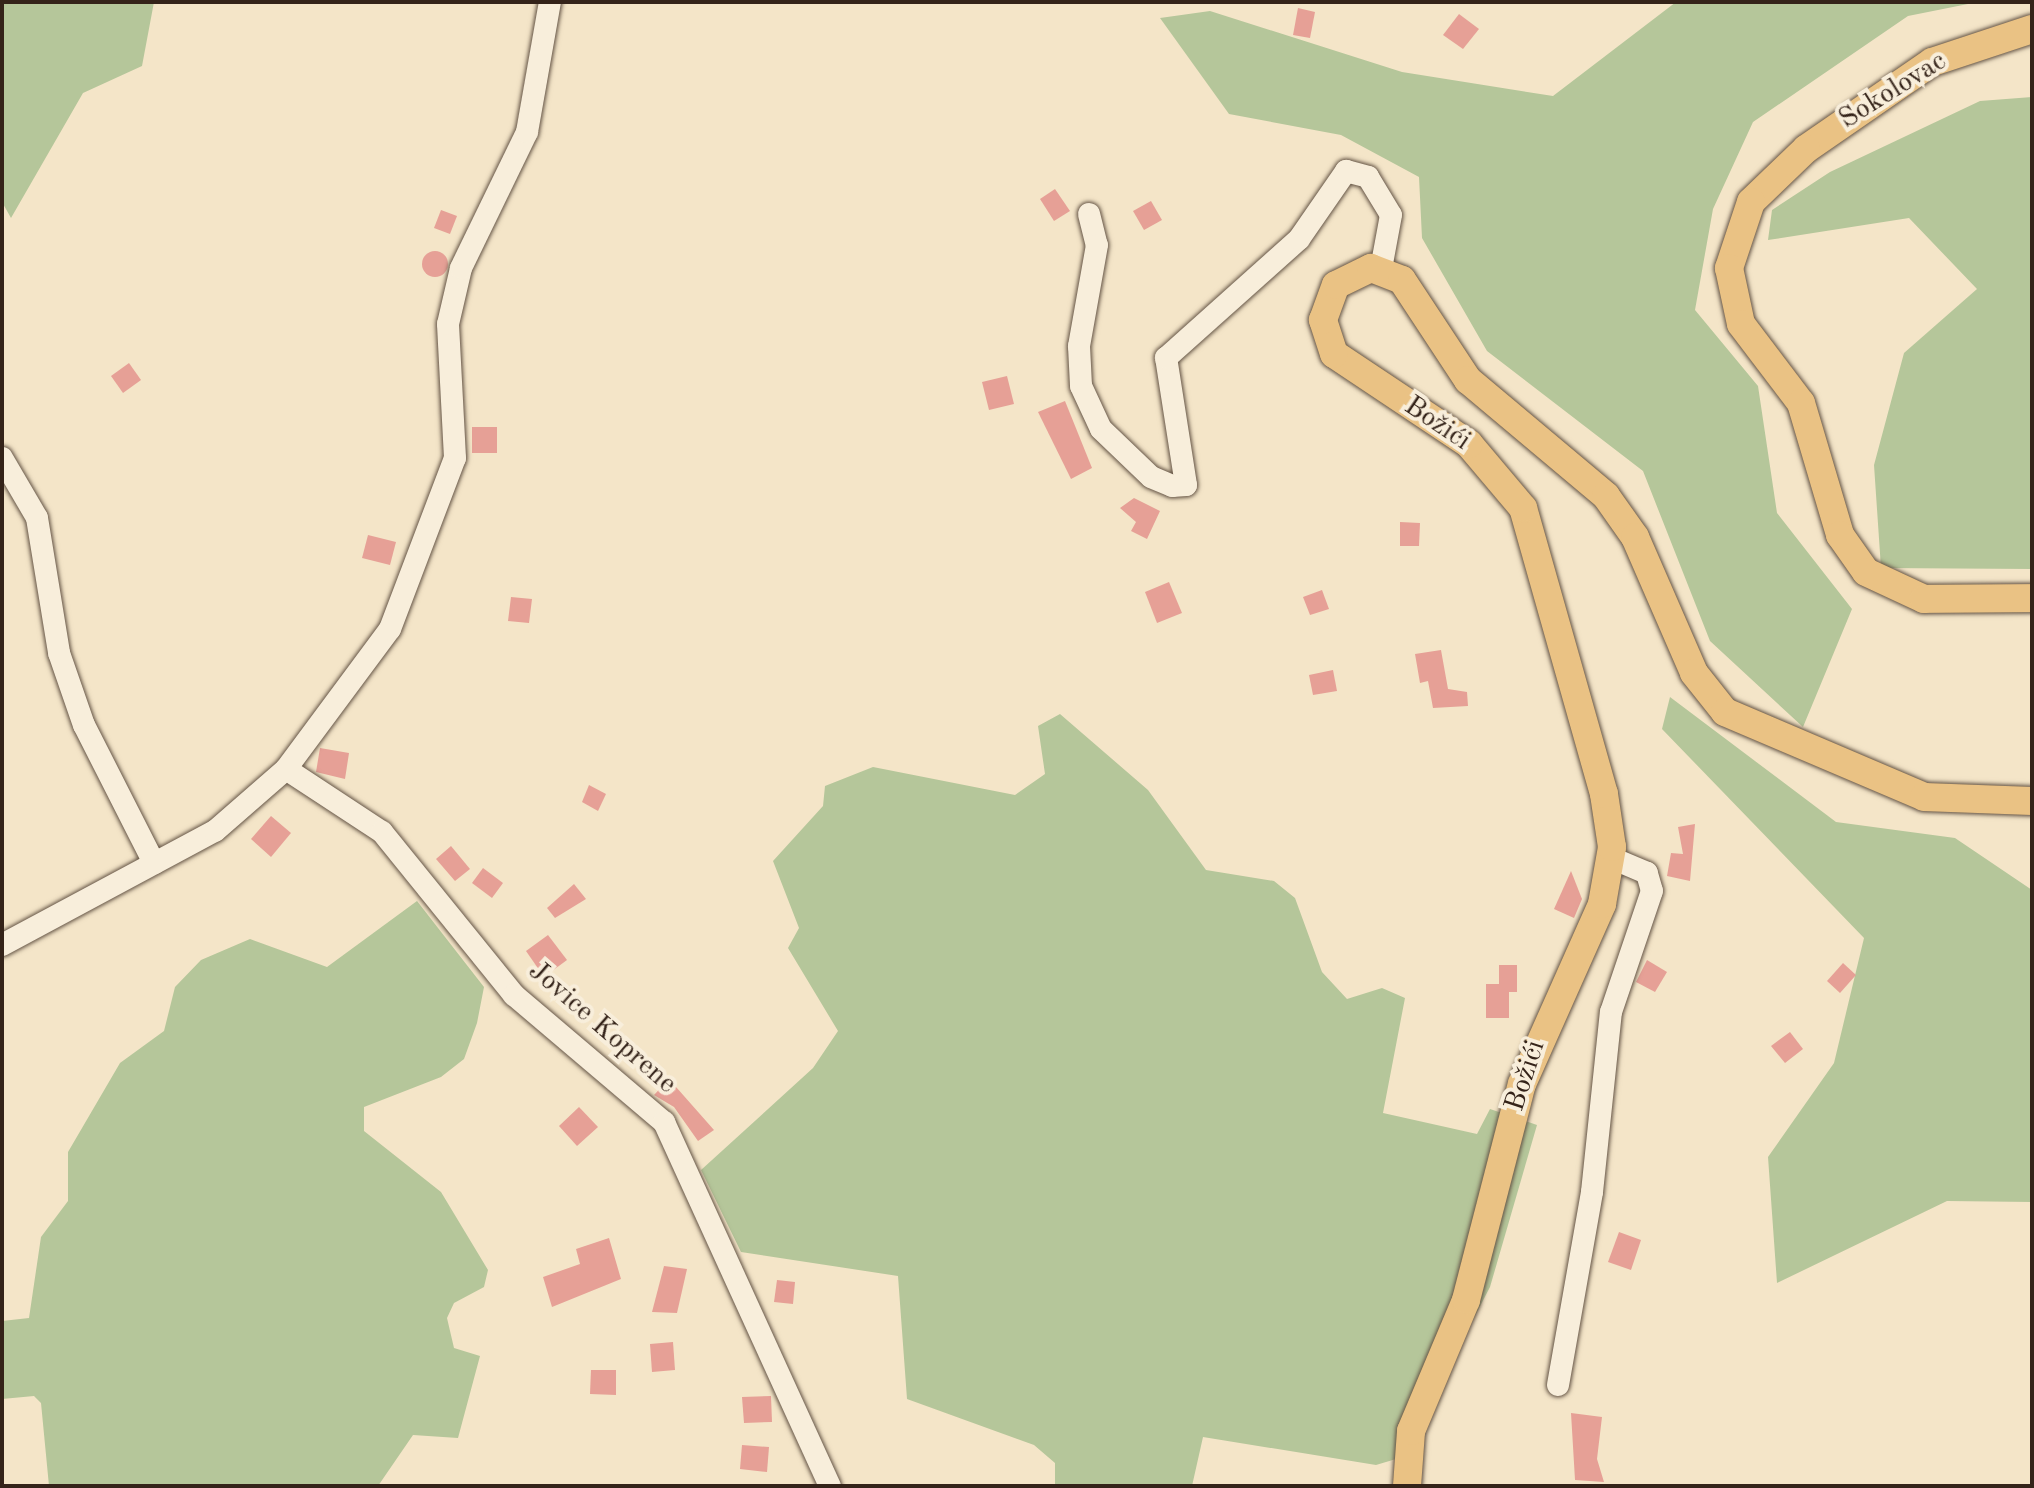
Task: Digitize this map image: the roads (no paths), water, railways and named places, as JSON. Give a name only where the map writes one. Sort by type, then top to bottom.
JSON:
[{"type":"main road","name":"Sokolovac","points":[[2032,29],[1914,72],[1769,182],[1736,231],[1731,292],[1749,338],[1806,413],[1846,549],[1875,580],[1906,594],[2032,598]]},
{"type":"main road","name":"Božići","points":[[1407,1486],[1411,1431],[1466,1300],[1522,1084],[1602,904],[1612,858],[1604,794],[1517,497],[1469,444],[1359,375],[1326,340],[1323,320],[1336,285],[1351,272],[1381,269],[1412,288],[1468,380],[1618,510],[1694,673],[1725,712],[1924,797],[2032,801]]},
{"type":"street","points":[[2,945],[215,831],[286,769],[390,629],[455,458],[448,324],[461,268],[527,132],[550,2]]},
{"type":"street","points":[[1089,214],[1097,245],[1079,346],[1081,386],[1101,429],[1151,477],[1172,486],[1186,485],[1166,358],[1299,239],[1346,171],[1368,177],[1391,215],[1381,269]]},
{"type":"street","points":[[2,458],[37,518],[59,653],[84,725],[154,863]]},
{"type":"street","name":"Jovice Koprene","points":[[286,769],[382,832],[514,995],[664,1122],[830,1486]]},
{"type":"street","points":[[1558,1385],[1592,1192],[1611,1012],[1652,891],[1647,873],[1612,858]]}]
